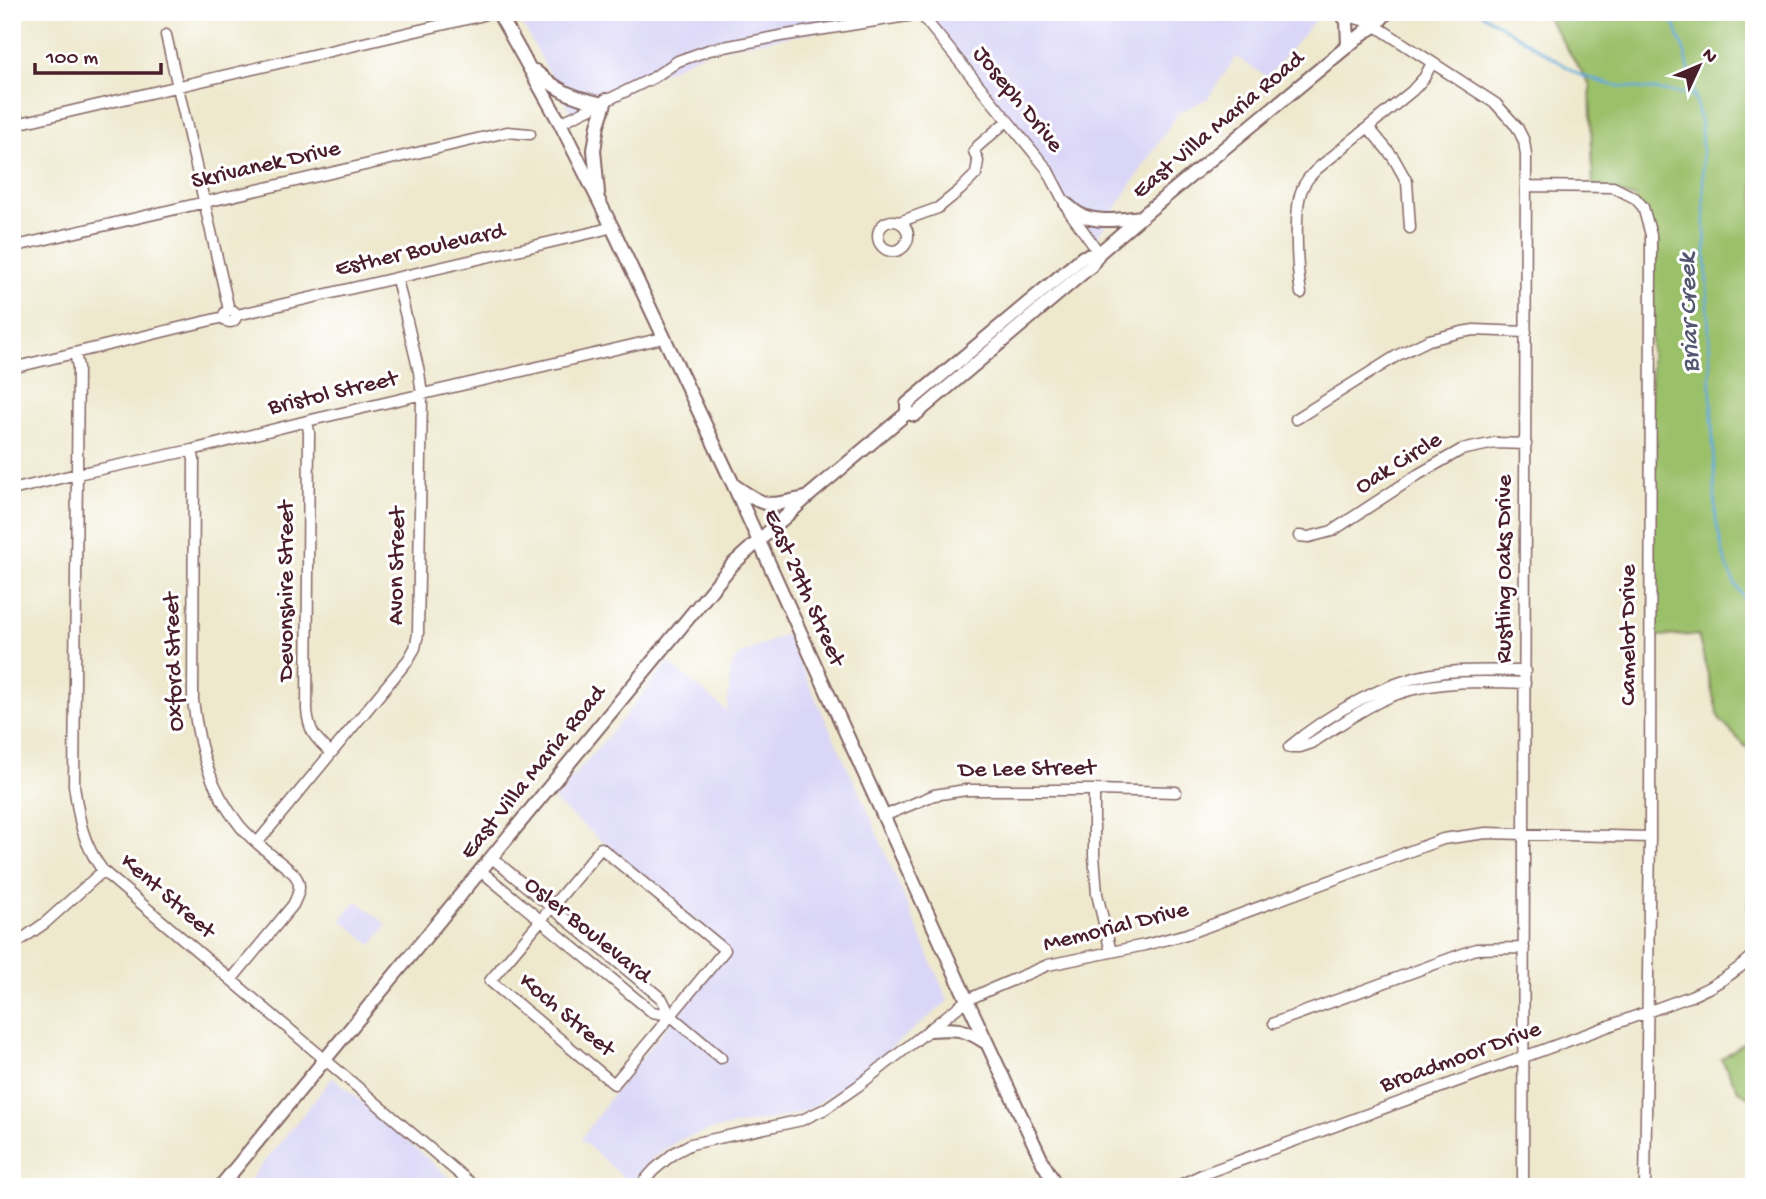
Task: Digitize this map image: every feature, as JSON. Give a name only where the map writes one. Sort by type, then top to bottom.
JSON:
[{"type":"main road","name":"East 29th Street","points":[[498,12],[561,123],[612,227],[733,484],[967,1000],[1043,1163],[1057,1187]]},
{"type":"main road","points":[[1340,14],[1347,21],[1348,45]]},
{"type":"main road","name":"East Villa Maria Road","points":[[220,1187],[732,565],[907,413],[907,404],[1083,257],[1099,253],[1376,22]]},
{"type":"main road","points":[[528,65],[556,88],[576,98],[603,102],[594,150],[599,200]]},
{"type":"main road","points":[[1066,204],[1080,215],[1092,219],[1142,217]]},
{"type":"main road","points":[[733,484],[763,504],[775,505],[806,498]]},
{"type":"main road","points":[[929,1030],[950,1028],[971,1032],[987,1043]]},
{"type":"street","points":[[12,125],[489,12]]},
{"type":"street","points":[[1359,12],[1376,22]]},
{"type":"street","name":"Joseph Drive","points":[[561,123],[653,78],[678,61],[709,50],[919,13],[1047,169],[1066,204],[1099,253]]},
{"type":"street","points":[[1340,14],[1376,22]]},
{"type":"street","name":"Rustling Oaks Drive","points":[[1376,22],[1432,63],[1496,104],[1517,127],[1525,148],[1523,1187]]},
{"type":"street","points":[[166,35],[230,314]]},
{"type":"street","points":[[1301,293],[1298,277],[1298,207],[1306,180],[1412,91],[1424,78],[1432,63]]},
{"type":"street","points":[[899,222],[938,208],[960,190],[976,174],[978,161],[974,152],[978,146],[1007,121]]},
{"type":"street","points":[[1369,128],[1393,157],[1407,182],[1410,228]]},
{"type":"street","name":"Skrivanek Drive","points":[[12,247],[507,131],[530,134]]},
{"type":"street","name":"Camelot Drive","points":[[1526,186],[1613,187],[1634,198],[1643,207],[1651,235],[1650,837],[1645,1187]]},
{"type":"street","name":"Esther Boulevard","points":[[12,368],[230,314],[397,279],[612,227]]},
{"type":"street","name":"Avon Street","points":[[257,843],[408,660],[415,648],[418,634],[422,396],[397,279]]},
{"type":"street","points":[[1296,419],[1398,355],[1429,340],[1474,330],[1526,332]]},
{"type":"street","name":"Bristol Street","points":[[12,490],[663,338]]},
{"type":"street","name":"Kent Street","points":[[75,353],[78,367],[75,785],[78,812],[91,854],[103,872],[475,1187]]},
{"type":"street","name":"Devonshire Street","points":[[307,421],[308,725],[311,733],[331,753]]},
{"type":"street","name":"Oak Circle","points":[[1299,536],[1309,537],[1332,531],[1461,450],[1495,443],[1526,444]]},
{"type":"street","name":"Oxford Street","points":[[192,450],[193,700],[197,734],[212,784],[241,827],[293,873],[300,886],[293,905],[231,980]]},
{"type":"street","points":[[1525,671],[1460,671],[1411,679],[1378,698],[1312,743],[1289,747],[1307,732],[1359,701],[1378,698],[1395,695],[1434,684],[1484,681],[1525,683]]},
{"type":"street","points":[[1754,770],[1751,777],[1754,805]]},
{"type":"street","name":"De Lee Street","points":[[884,816],[928,797],[966,790],[1176,792]]},
{"type":"street","points":[[1094,790],[1097,894],[1111,952]]},
{"type":"street","name":"Memorial Drive","points":[[639,1187],[674,1153],[691,1144],[802,1120],[825,1109],[967,1000],[1048,965],[1187,934],[1443,839],[1486,833],[1650,837]]},
{"type":"street","points":[[541,921],[601,848],[725,950],[670,1015]]},
{"type":"street","points":[[1754,850],[1754,920]]},
{"type":"street","name":"Osler Boulevard","points":[[492,858],[662,999],[670,1015],[721,1058]]},
{"type":"street","name":"Osler Boulevard","points":[[481,871],[652,1012],[670,1015]]},
{"type":"street","points":[[12,946],[45,923],[103,872]]},
{"type":"street","name":"Koch Street","points":[[541,921],[490,981],[614,1084],[670,1015]]},
{"type":"street","points":[[1274,1023],[1476,949],[1524,948]]},
{"type":"street","name":"Broadmoor Drive","points":[[1176,1187],[1206,1173],[1710,988],[1754,955]]},
{"type":"shaded area","points":[[516,12],[1322,12],[1267,77],[1236,57],[1207,99],[1178,113],[1096,239],[920,14],[709,50],[573,117]]},
{"type":"shaded area","points":[[786,634],[866,807],[948,1001],[842,1088],[809,1109],[679,1140],[655,1156],[630,1184],[581,1139],[621,1083],[730,949],[553,800],[668,662],[727,711],[731,666],[740,655]]},
{"type":"shaded area","points":[[357,901],[387,925],[372,945],[341,919]]},
{"type":"shaded area","points":[[333,1077],[460,1187],[244,1187]]},
{"type":"green space","points":[[1544,12],[1749,12],[1754,30],[1754,747],[1746,747],[1719,719],[1698,635],[1651,636],[1651,235],[1635,198],[1593,186],[1590,85]]},
{"type":"green space","points":[[1754,1036],[1754,1100],[1739,1091],[1721,1059]]},
{"type":"waterway","points":[[1479,12],[1580,75],[1611,85],[1687,94],[1695,99]]},
{"type":"waterway","name":"Briar Creek","points":[[1670,12],[1686,56],[1701,126],[1716,520],[1732,578],[1745,599],[1754,607]]}]
